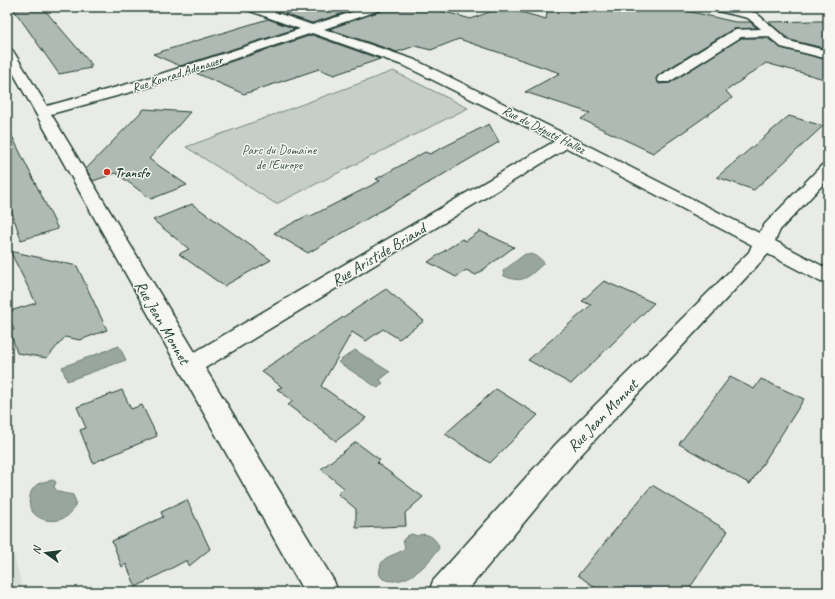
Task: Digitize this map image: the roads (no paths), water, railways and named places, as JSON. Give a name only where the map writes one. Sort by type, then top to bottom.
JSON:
[{"type":"street","name":"Rue du Député Hallez","points":[[249,7],[410,63],[567,141],[828,277]]},
{"type":"street","name":"Rue Konrad Adenauer","points":[[42,112],[144,84],[379,7]]},
{"type":"street","points":[[713,7],[752,15],[785,44],[828,55]]},
{"type":"street","points":[[664,79],[738,32],[771,32]]},
{"type":"street","name":"Rue Jean Monnet","points":[[7,51],[189,367],[322,592]]},
{"type":"street","name":"Rue Aristide Briand","points":[[189,367],[567,141]]},
{"type":"street","name":"Rue Jean Monnet","points":[[445,592],[566,452],[756,255],[772,228],[828,169]]},
{"type":"place","name":"Transfo","points":[[107,172]]},
{"type":"park label","name":"Parc du Domaine de l'Europe","points":[[279,156]]}]
